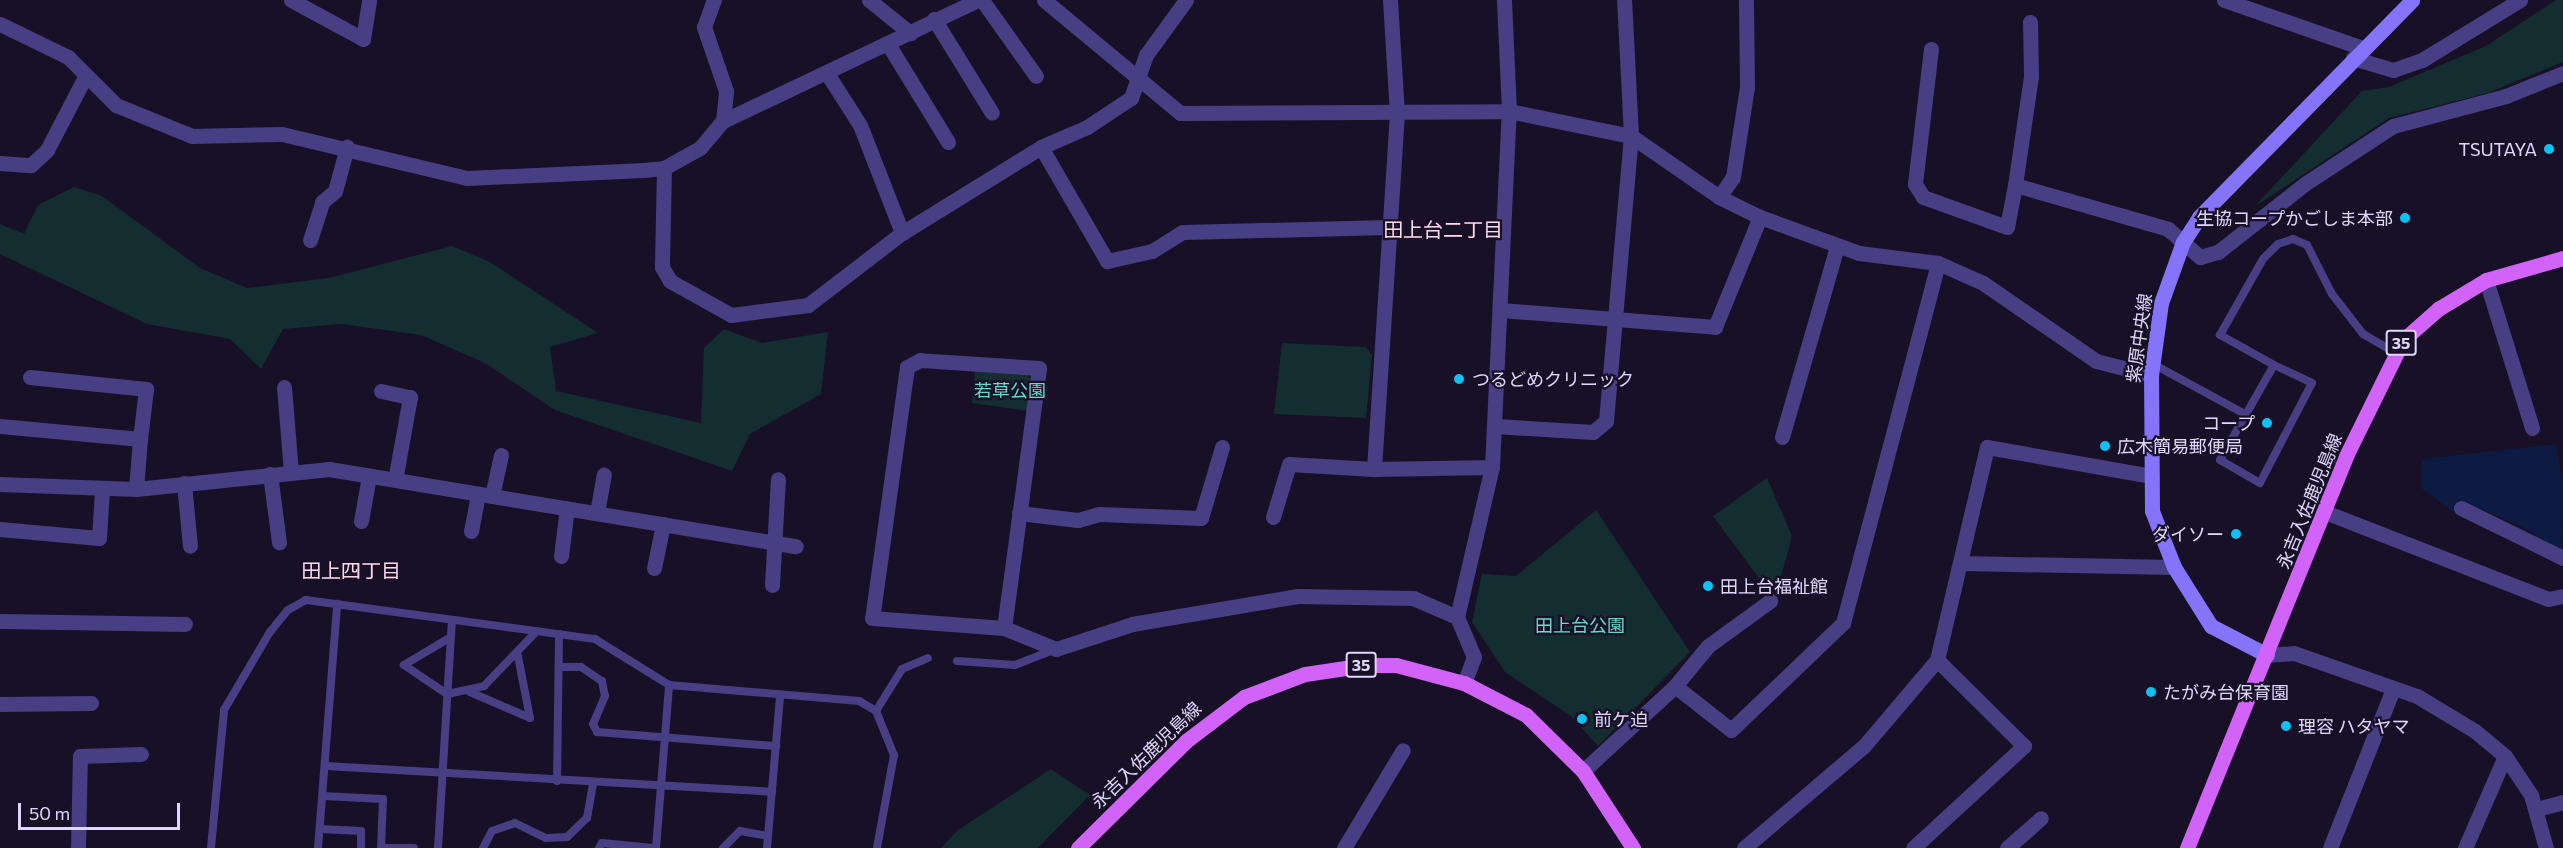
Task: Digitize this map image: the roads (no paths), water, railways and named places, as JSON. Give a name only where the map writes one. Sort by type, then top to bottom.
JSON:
[{"type":"main road","name":"永吉入佐鹿児島線","points":[[2187,848],[2325,512],[2396,352],[2438,309],[2486,280],[2563,258]]},
{"type":"main road","name":"永吉入佐鹿児島線","points":[[1078,848],[1213,718],[1274,684],[1365,665],[1396,665],[1464,683],[1526,715],[1583,771],[1631,847]]},
{"type":"street","points":[[291,0],[363,39],[369,0]]},
{"type":"street","points":[[714,0],[704,27],[726,91],[723,121]]},
{"type":"street","points":[[868,0],[910,33]]},
{"type":"street","points":[[0,24],[68,57],[84,79],[116,105],[192,136],[282,134],[347,147],[467,178],[664,168],[700,148],[723,121],[828,75],[934,19],[980,0],[1036,76]]},
{"type":"street","points":[[1044,0],[1138,81],[1180,113],[1509,111],[1631,136],[1719,196],[1760,217],[1837,247],[1938,263],[1983,283],[2096,361],[2152,369]]},
{"type":"street","points":[[664,168],[662,267],[670,281],[730,315],[807,305],[902,233],[1041,147],[1087,127],[1131,98],[1146,55],[1186,0]]},
{"type":"street","points":[[1374,469],[1397,113],[1390,0]]},
{"type":"street","points":[[1464,683],[1474,657],[1457,617],[1492,467],[1495,426],[1509,111],[1504,0]]},
{"type":"street","points":[[1495,426],[1593,432],[1606,421],[1613,319],[1631,136],[1624,0]]},
{"type":"street","points":[[1719,196],[1733,177],[1748,87],[1746,0]]},
{"type":"street","points":[[2224,0],[2278,7],[2358,53],[2393,70],[2422,60],[2520,0]]},
{"type":"street","name":"紫原中央線","points":[[2267,655],[2211,626],[2174,567],[2152,511],[2152,369],[2161,303],[2183,242],[2236,177],[2412,0]]},
{"type":"street","points":[[934,19],[992,113]]},
{"type":"street","points":[[1931,49],[1916,184],[1923,197],[2007,226],[2031,77],[2030,22]]},
{"type":"street","points":[[888,44],[948,142]]},
{"type":"street","points":[[2015,185],[2168,229],[2200,257],[2218,252],[2306,183],[2393,126],[2506,96],[2563,73]]},
{"type":"street","points":[[828,75],[860,125],[902,233]]},
{"type":"street","points":[[0,163],[31,165],[47,150],[84,79]]},
{"type":"street","points":[[310,240],[321,202],[335,191],[347,147]]},
{"type":"street","points":[[1041,147],[1107,261],[1152,251],[1183,231],[1388,227]]},
{"type":"street","points":[[1501,310],[1715,327],[1760,217]]},
{"type":"street","points":[[1782,437],[1837,247]]},
{"type":"street","points":[[1675,686],[1731,730],[1843,623],[1938,263]]},
{"type":"street","points":[[2486,280],[2532,428]]},
{"type":"street","points":[[1004,628],[1039,368],[920,360],[907,367],[872,618],[1004,628],[1056,649],[1154,619],[1298,596],[1404,597],[1457,617]]},
{"type":"street","points":[[30,378],[146,390],[136,489]]},
{"type":"street","points":[[284,387],[291,472]]},
{"type":"street","points":[[381,391],[410,398],[395,480]]},
{"type":"street","points":[[0,426],[140,439]]},
{"type":"street","points":[[1019,513],[1078,520],[1099,514],[1202,518],[1221,447]]},
{"type":"street","points":[[1744,848],[1864,746],[1937,660],[1987,447],[2151,476]]},
{"type":"street","points":[[471,531],[501,454]]},
{"type":"street","points":[[1273,517],[1289,464],[1374,469],[1492,467]]},
{"type":"street","points":[[0,484],[102,490],[136,489],[329,469],[796,546]]},
{"type":"street","points":[[270,474],[279,542]]},
{"type":"street","points":[[597,513],[604,475]]},
{"type":"street","points":[[361,520],[369,476]]},
{"type":"street","points":[[772,585],[777,543],[778,479]]},
{"type":"street","points":[[184,483],[190,546]]},
{"type":"street","points":[[0,529],[99,538],[102,490]]},
{"type":"street","points":[[561,556],[567,508]]},
{"type":"street","points":[[2461,508],[2563,558]]},
{"type":"street","points":[[2325,512],[2548,599],[2563,596]]},
{"type":"street","points":[[654,568],[663,524]]},
{"type":"street","points":[[1960,563],[2174,567]]},
{"type":"street","points":[[1583,771],[1675,686],[1708,646],[1770,601]]},
{"type":"street","points":[[0,621],[185,624]]},
{"type":"street","points":[[2267,655],[2294,653],[2393,688],[2446,711],[2505,756],[2537,809],[2546,848]]},
{"type":"street","points":[[1913,848],[2024,746],[1937,660]]},
{"type":"street","points":[[2330,848],[2393,688]]},
{"type":"street","points":[[0,704],[91,703]]},
{"type":"street","points":[[1344,848],[1403,750]]},
{"type":"street","points":[[78,848],[80,756],[141,754]]},
{"type":"street","points":[[2465,848],[2505,756]]},
{"type":"street","points":[[2537,809],[2563,802]]},
{"type":"street","points":[[2007,848],[2041,818]]},
{"type":"lane","points":[[2274,366],[2243,413],[2220,460],[2260,483],[2312,383],[2274,366],[2220,335],[2263,259],[2278,244],[2293,239],[2307,244],[2332,294],[2363,334],[2396,352]]},
{"type":"lane","points":[[2152,369],[2243,413]]},
{"type":"lane","points":[[211,848],[224,710],[288,610],[306,600],[595,639],[669,685],[780,696],[836,696],[876,711],[894,754],[877,848]]},
{"type":"lane","points":[[318,848],[337,604]]},
{"type":"lane","points":[[438,848],[452,620]]},
{"type":"lane","points":[[470,692],[518,656],[537,632]]},
{"type":"lane","points":[[557,781],[559,634]]},
{"type":"lane","points":[[451,637],[404,665],[447,694],[470,692],[530,718],[518,656]]},
{"type":"lane","points":[[957,661],[1015,665],[1056,649]]},
{"type":"lane","points":[[876,711],[902,669],[928,658]]},
{"type":"lane","points":[[559,668],[581,667],[602,681],[605,696],[593,724],[597,732],[776,746]]},
{"type":"lane","points":[[598,848],[602,843],[655,848],[669,685]]},
{"type":"lane","points":[[767,848],[780,696]]},
{"type":"lane","points":[[326,766],[661,788],[772,792]]},
{"type":"lane","points":[[483,848],[492,831],[514,823],[546,838],[567,837],[587,818],[593,783]]},
{"type":"lane","points":[[323,796],[383,799],[381,848],[414,848]]},
{"type":"lane","points":[[320,829],[361,831],[361,848]]},
{"type":"lane","points":[[723,848],[740,831],[768,836]]},
{"type":"water","points":[[2556,444],[2563,486],[2562,551],[2523,527],[2459,500],[2453,512],[2421,488],[2422,459]]},
{"type":"place","name":"TSUTAYA","points":[[2549,149]]},
{"type":"place","name":"生協コープかごしま本部","points":[[2405,218]]},
{"type":"place","name":"つるどめクリニック","points":[[1459,379]]},
{"type":"place","name":"コープ","points":[[2267,423]]},
{"type":"place","name":"広木簡易郵便局","points":[[2105,446]]},
{"type":"place","name":"ダイソー","points":[[2236,534]]},
{"type":"place","name":"田上台福祉館","points":[[1708,586]]},
{"type":"place","name":"たがみ台保育園","points":[[2151,692]]},
{"type":"place","name":"前ケ迫","points":[[1582,719]]},
{"type":"place","name":"理容 ハタヤマ","points":[[2286,726]]},
{"type":"district","name":"田上台二丁目","points":[[1443,229]]},
{"type":"district","name":"田上四丁目","points":[[351,570]]},
{"type":"park label","name":"若草公園","points":[[1010,390]]},
{"type":"park label","name":"田上台公園","points":[[1580,625]]}]
